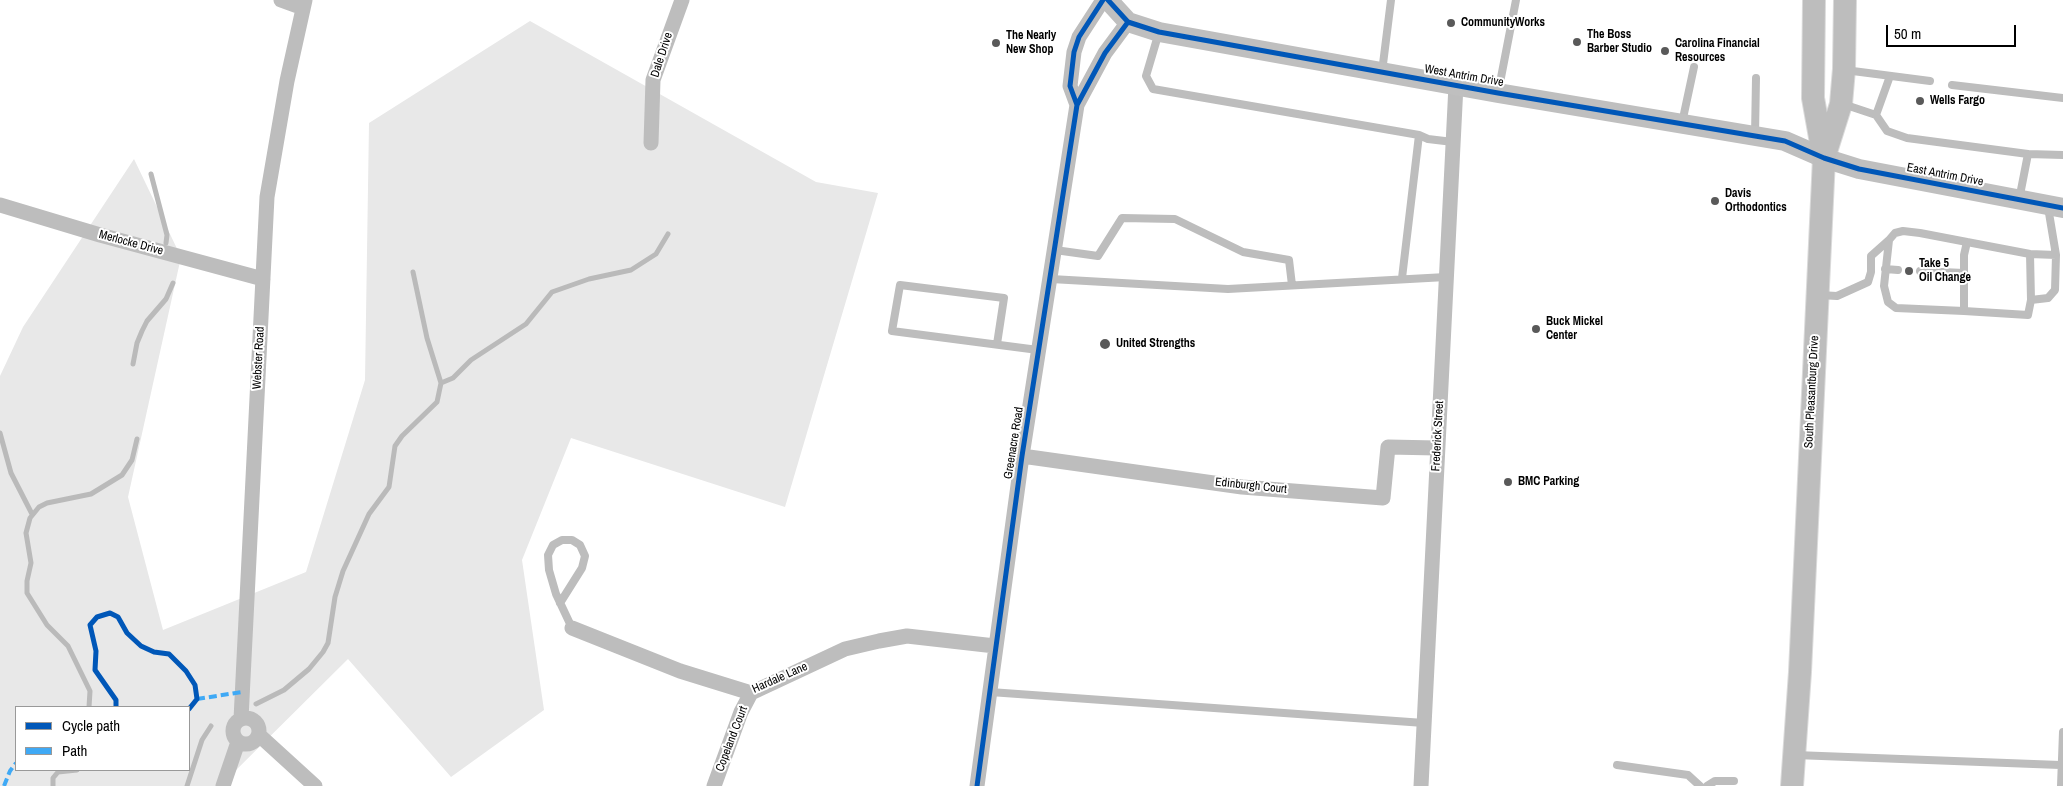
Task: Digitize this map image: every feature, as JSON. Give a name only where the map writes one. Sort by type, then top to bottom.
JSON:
[{"type":"main road","points":[[1814,0],[1813,98],[1824,158]]},
{"type":"main road","name":"South Pleasantburg Drive","points":[[1792,786],[1800,672],[1824,158],[1841,104],[1844,69],[1845,0]]},
{"type":"street","points":[[282,0],[304,4]]},
{"type":"street","name":"Dale Drive","points":[[651,143],[653,80],[682,0]]},
{"type":"street","name":"Greenacre Road","points":[[1077,105],[1070,86],[1074,52],[1079,37],[1103,0]]},
{"type":"street","name":"West Antrim Drive","points":[[1108,0],[1128,22],[1159,32],[1498,93],[1785,140],[1824,158]]},
{"type":"street","name":"Webster Road","points":[[241,719],[267,197],[271,166],[304,4]]},
{"type":"street","name":"Greenacre Road","points":[[977,786],[1022,456],[1077,105],[1105,53],[1128,22]]},
{"type":"street","name":"Frederick Street","points":[[1421,786],[1456,85]]},
{"type":"street","name":"East Antrim Drive","points":[[1824,158],[1859,168],[2055,206]]},
{"type":"street","name":"Merlocke Drive","points":[[0,205],[100,235],[263,279]]},
{"type":"street","name":"Edinburgh Court","points":[[1022,456],[1242,487],[1383,498],[1388,448],[1437,448]]},
{"type":"street","name":"Hardale Lane","points":[[572,628],[680,671],[751,693],[845,649],[879,641],[907,636],[995,646]]},
{"type":"street","name":"Copeland Court","points":[[714,786],[741,712],[751,693]]},
{"type":"street","points":[[241,719],[251,719],[256,722],[259,728],[259,735],[256,741],[244,745],[238,742],[232,735],[235,723],[241,719]]},
{"type":"street","points":[[259,735],[315,786]]},
{"type":"street","points":[[223,786],[238,742]]},
{"type":"lane","points":[[1382,72],[1391,0]]},
{"type":"lane","points":[[1498,93],[1516,0]]},
{"type":"lane","points":[[1159,32],[1146,76],[1153,89],[1453,142]]},
{"type":"lane","points":[[1682,123],[1694,67]]},
{"type":"lane","points":[[1844,69],[1930,81]]},
{"type":"lane","points":[[1876,115],[1890,76]]},
{"type":"lane","points":[[1755,136],[1756,78]]},
{"type":"lane","points":[[1952,85],[2063,98]]},
{"type":"lane","points":[[1841,104],[1876,115],[1887,131],[1907,138],[2028,154],[2063,156]]},
{"type":"lane","points":[[1402,278],[1419,135]]},
{"type":"lane","points":[[2019,200],[2028,154]]},
{"type":"lane","points":[[2031,300],[2048,298],[2055,290],[2055,206]]},
{"type":"lane","points":[[1055,250],[1098,256],[1122,218],[1175,220],[1244,252],[1288,260],[1292,285]]},
{"type":"lane","points":[[1817,295],[1838,296],[1868,282],[1871,272],[1871,256],[1895,233],[1903,231],[2030,254],[2056,255]]},
{"type":"lane","points":[[1889,240],[1884,286],[1888,302],[1896,308],[2028,315],[2031,300],[2030,254]]},
{"type":"lane","points":[[1964,311],[1964,273],[1967,242]]},
{"type":"lane","points":[[1885,269],[1898,270]]},
{"type":"lane","points":[[1920,271],[1964,273]]},
{"type":"lane","points":[[1050,278],[1228,290],[1402,278],[1446,277]]},
{"type":"lane","points":[[997,344],[1004,298],[900,285],[892,331],[1038,350]]},
{"type":"lane","points":[[560,602],[582,568],[585,556],[580,545],[572,540],[562,540],[553,545],[548,555],[549,570],[560,602],[572,628]]},
{"type":"lane","points":[[990,692],[1424,723]]},
{"type":"lane","points":[[2060,786],[2063,732]]},
{"type":"lane","points":[[1793,755],[2060,765]]},
{"type":"lane","points":[[1617,765],[1688,775],[1700,786]]},
{"type":"lane","points":[[1707,786],[1715,781],[1734,781]]},
{"type":"shaded area","points":[[530,21],[816,182],[878,193],[785,507],[571,438],[522,560],[544,710],[451,777],[348,659],[220,786],[0,786],[0,376],[23,327],[134,159],[181,257],[128,497],[163,630],[306,572],[365,380],[369,123]]},
{"type":"waterway","points":[[151,174],[167,235],[166,243]]},
{"type":"waterway","points":[[441,383],[453,378],[471,360],[526,324],[552,292],[589,279],[631,270],[656,254],[668,234]]},
{"type":"waterway","points":[[256,704],[284,690],[309,669],[323,652],[328,643],[335,597],[343,571],[369,514],[389,487],[395,446],[402,436],[437,402],[441,383],[427,338],[413,272]]},
{"type":"waterway","points":[[133,364],[137,343],[142,331],[147,321],[166,299],[173,283]]},
{"type":"waterway","points":[[0,433],[11,473],[32,514]]},
{"type":"waterway","points":[[89,706],[90,691],[68,646],[47,625],[27,593],[27,581],[31,563],[26,533],[30,518],[39,507],[47,503],[91,494],[122,475],[132,460],[137,439]]},
{"type":"waterway","points":[[187,786],[202,740],[211,726]]},
{"type":"waterway","points":[[53,786],[53,778],[58,772],[68,771]]},
{"type":"marked path","points":[[197,699],[242,692]]},
{"type":"marked path","points":[[4,786],[15,764]]},
{"type":"cycle path","points":[[1077,105],[1070,86],[1074,52],[1079,37],[1103,0]]},
{"type":"cycle path","points":[[1108,0],[1128,22],[1159,32],[1498,93],[1785,141],[1824,158],[1859,169],[2063,208]]},
{"type":"cycle path","points":[[977,786],[1022,456],[1077,105],[1105,53],[1128,22]]},
{"type":"cycle path","points":[[116,706],[116,700],[95,670],[96,651],[90,625],[97,617],[110,613],[118,617],[127,633],[141,646],[154,652],[169,654],[186,671],[195,685],[197,699],[190,708]]},
{"type":"place","name":"CommunityWorks","points":[[1451,23]]},
{"type":"place","name":"The Boss Barber Studio","points":[[1577,42]]},
{"type":"place","name":"The Nearly New Shop","points":[[996,43]]},
{"type":"place","name":"Carolina Financial Resources","points":[[1665,51]]},
{"type":"place","name":"Wells Fargo","points":[[1920,101]]},
{"type":"place","name":"Davis Orthodontics","points":[[1715,201]]},
{"type":"place","name":"Take 5 Oil Change","points":[[1909,271]]},
{"type":"place","name":"Buck Mickel Center","points":[[1536,329]]},
{"type":"place","name":"United Strengths","points":[[1105,344]]},
{"type":"place","name":"BMC Parking","points":[[1508,482]]}]
